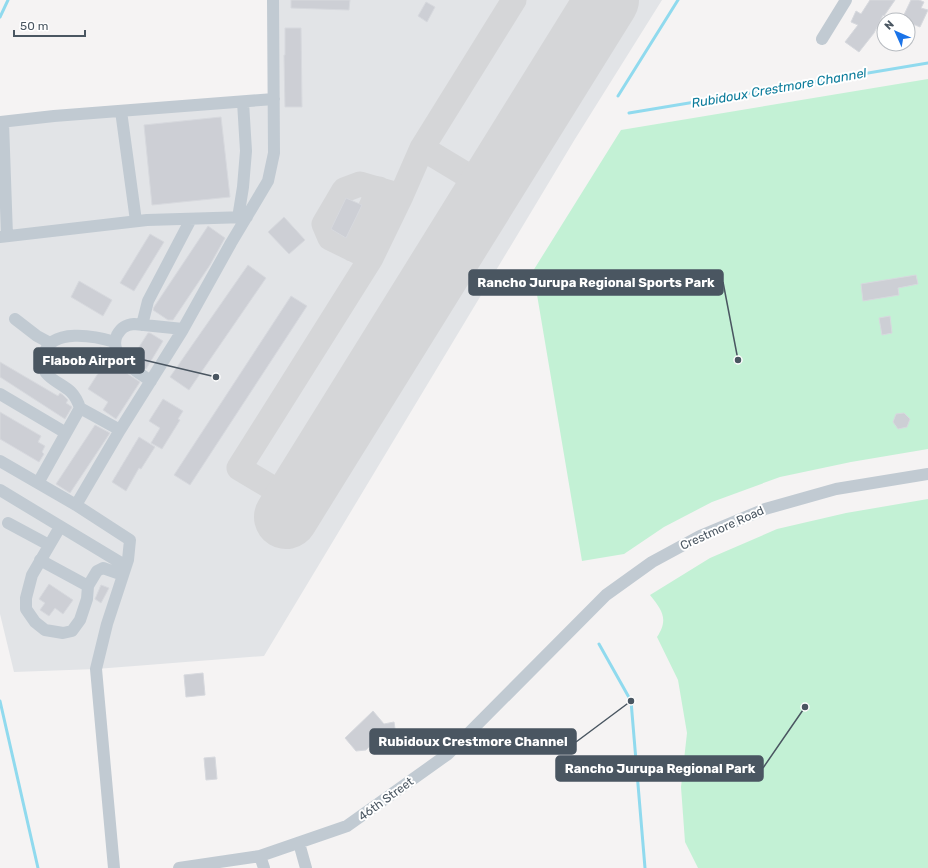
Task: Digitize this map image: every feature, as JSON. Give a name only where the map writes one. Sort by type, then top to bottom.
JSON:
[{"type":"street","points":[[76,505],[120,430],[184,329],[242,217],[268,181],[274,153],[273,0]]},
{"type":"street","points":[[822,39],[846,0]]},
{"type":"street","points":[[242,217],[136,221],[4,236],[2,122],[54,116],[274,99]]},
{"type":"street","points":[[242,217],[246,151],[243,102]]},
{"type":"street","points":[[121,111],[136,221]]},
{"type":"street","points":[[142,325],[148,301],[190,219]]},
{"type":"street","points":[[15,319],[37,336],[50,343]]},
{"type":"street","points":[[151,381],[127,364],[120,356],[115,346],[116,338],[121,328],[127,325],[142,325],[184,329]]},
{"type":"street","points":[[116,342],[103,338],[81,336],[63,337],[50,343],[45,351],[43,362],[46,372],[72,392],[80,408],[120,430]]},
{"type":"street","points":[[0,394],[66,433]]},
{"type":"street","points":[[38,484],[80,408]]},
{"type":"street","points":[[0,461],[76,505],[130,540],[124,571],[107,624],[96,670],[114,868]]},
{"type":"street","name":"Crestmore Road","points":[[550,651],[606,595],[652,562],[700,536],[765,509],[836,489],[928,474]]},
{"type":"street","points":[[0,490],[60,527],[124,571]]},
{"type":"street","points":[[8,523],[49,545]]},
{"type":"street","points":[[60,527],[32,575],[26,598],[26,609],[35,622],[45,630],[63,633],[72,631],[80,620],[87,599],[88,586],[97,571],[103,568],[124,571]]},
{"type":"street","points":[[40,560],[88,586]]},
{"type":"street","name":"46th Street","points":[[178,868],[260,856],[347,826],[448,754],[550,651]]},
{"type":"street","points":[[299,843],[306,868]]},
{"type":"street","points":[[260,856],[264,868]]},
{"type":"shaded area","points":[[271,0],[662,0],[575,139],[264,656],[96,669],[14,672],[0,614],[0,126],[269,100]]},
{"type":"green space","points":[[928,79],[928,449],[851,462],[780,477],[712,502],[664,527],[624,554],[582,561],[533,271],[621,130]]},
{"type":"green space","points":[[928,499],[928,868],[698,868],[685,842],[681,787],[687,733],[678,680],[657,637],[661,631],[663,620],[661,610],[650,595],[710,558],[777,529],[846,513]]},
{"type":"building","points":[[291,0],[350,0],[349,10],[291,8]]},
{"type":"building","points":[[870,0],[895,0],[887,12],[876,12],[876,29],[859,52],[845,42],[858,25],[851,22],[856,11],[861,14]]},
{"type":"building","points":[[911,0],[919,0],[924,2],[921,8],[928,10],[920,27],[916,25],[916,12],[905,12]]},
{"type":"building","points":[[426,2],[435,7],[427,22],[418,16]]},
{"type":"building","points":[[285,28],[301,28],[302,107],[285,107]]},
{"type":"building","points":[[221,117],[230,197],[152,205],[144,125]]},
{"type":"building","points":[[346,198],[362,205],[346,238],[331,229]]},
{"type":"building","points":[[284,217],[305,240],[289,254],[268,232]]},
{"type":"building","points":[[208,226],[225,238],[210,265],[173,320],[168,320],[153,310],[154,307]]},
{"type":"building","points":[[150,234],[164,242],[134,291],[120,283]]},
{"type":"building","points":[[248,265],[266,278],[189,390],[170,377]]},
{"type":"building","points":[[916,275],[918,284],[898,288],[899,295],[863,301],[861,284]]},
{"type":"building","points":[[79,281],[112,300],[103,316],[71,297]]},
{"type":"building","points":[[291,296],[307,306],[190,485],[174,475]]},
{"type":"building","points":[[890,316],[892,333],[882,335],[879,318]]},
{"type":"building","points":[[148,333],[163,341],[146,369],[132,358]]},
{"type":"building","points":[[100,347],[110,353],[107,360],[140,382],[116,419],[103,410],[108,402],[88,389],[106,361],[96,354]]},
{"type":"building","points":[[0,362],[58,396],[60,393],[63,395],[68,400],[66,403],[72,407],[65,419],[0,377]]},
{"type":"building","points":[[163,399],[183,411],[178,419],[180,420],[162,449],[151,443],[160,428],[149,421]]},
{"type":"building","points":[[0,412],[41,436],[38,442],[45,446],[42,452],[44,454],[39,462],[0,439]]},
{"type":"building","points":[[904,413],[910,419],[907,427],[898,429],[893,422],[896,414]]},
{"type":"building","points":[[95,425],[110,433],[70,493],[56,484]]},
{"type":"building","points":[[139,437],[155,447],[141,469],[139,468],[126,491],[112,482]]},
{"type":"building","points":[[49,584],[73,600],[63,614],[55,608],[49,616],[40,610],[45,603],[39,599]]},
{"type":"building","points":[[101,585],[109,588],[101,603],[95,599]]},
{"type":"building","points":[[203,673],[205,695],[186,697],[184,675]]},
{"type":"building","points":[[373,711],[384,724],[394,722],[396,735],[386,737],[374,747],[372,744],[366,750],[356,751],[345,738]]},
{"type":"building","points":[[215,757],[217,779],[206,780],[204,758]]},
{"type":"waterway","points":[[0,17],[8,0]]},
{"type":"waterway","name":"Rubidoux Crestmore Channel","points":[[618,96],[678,0]]},
{"type":"waterway","name":"Rubidoux Crestmore Channel","points":[[629,113],[928,63]]},
{"type":"waterway","name":"Rubidoux Crestmore Channel","points":[[599,644],[631,701],[645,868]]},
{"type":"waterway","points":[[0,701],[38,868]]},
{"type":"taxiway","points":[[296,502],[239,468],[371,258],[422,148],[514,0]]},
{"type":"taxiway","points":[[422,148],[490,189]]},
{"type":"taxiway","points":[[371,258],[330,238],[324,224],[344,190],[360,184],[401,196]]},
{"type":"taxiway","points":[[352,249],[379,189]]},
{"type":"runway","points":[[286,517],[607,0]]},
{"type":"place","name":"Rancho Jurupa Regional Sports Park","points":[[738,360]]},
{"type":"place","name":"Flabob Airport","points":[[216,377]]},
{"type":"place","name":"Rubidoux Crestmore Channel","points":[[631,701]]},
{"type":"place","name":"Rancho Jurupa Regional Park","points":[[805,707]]}]
